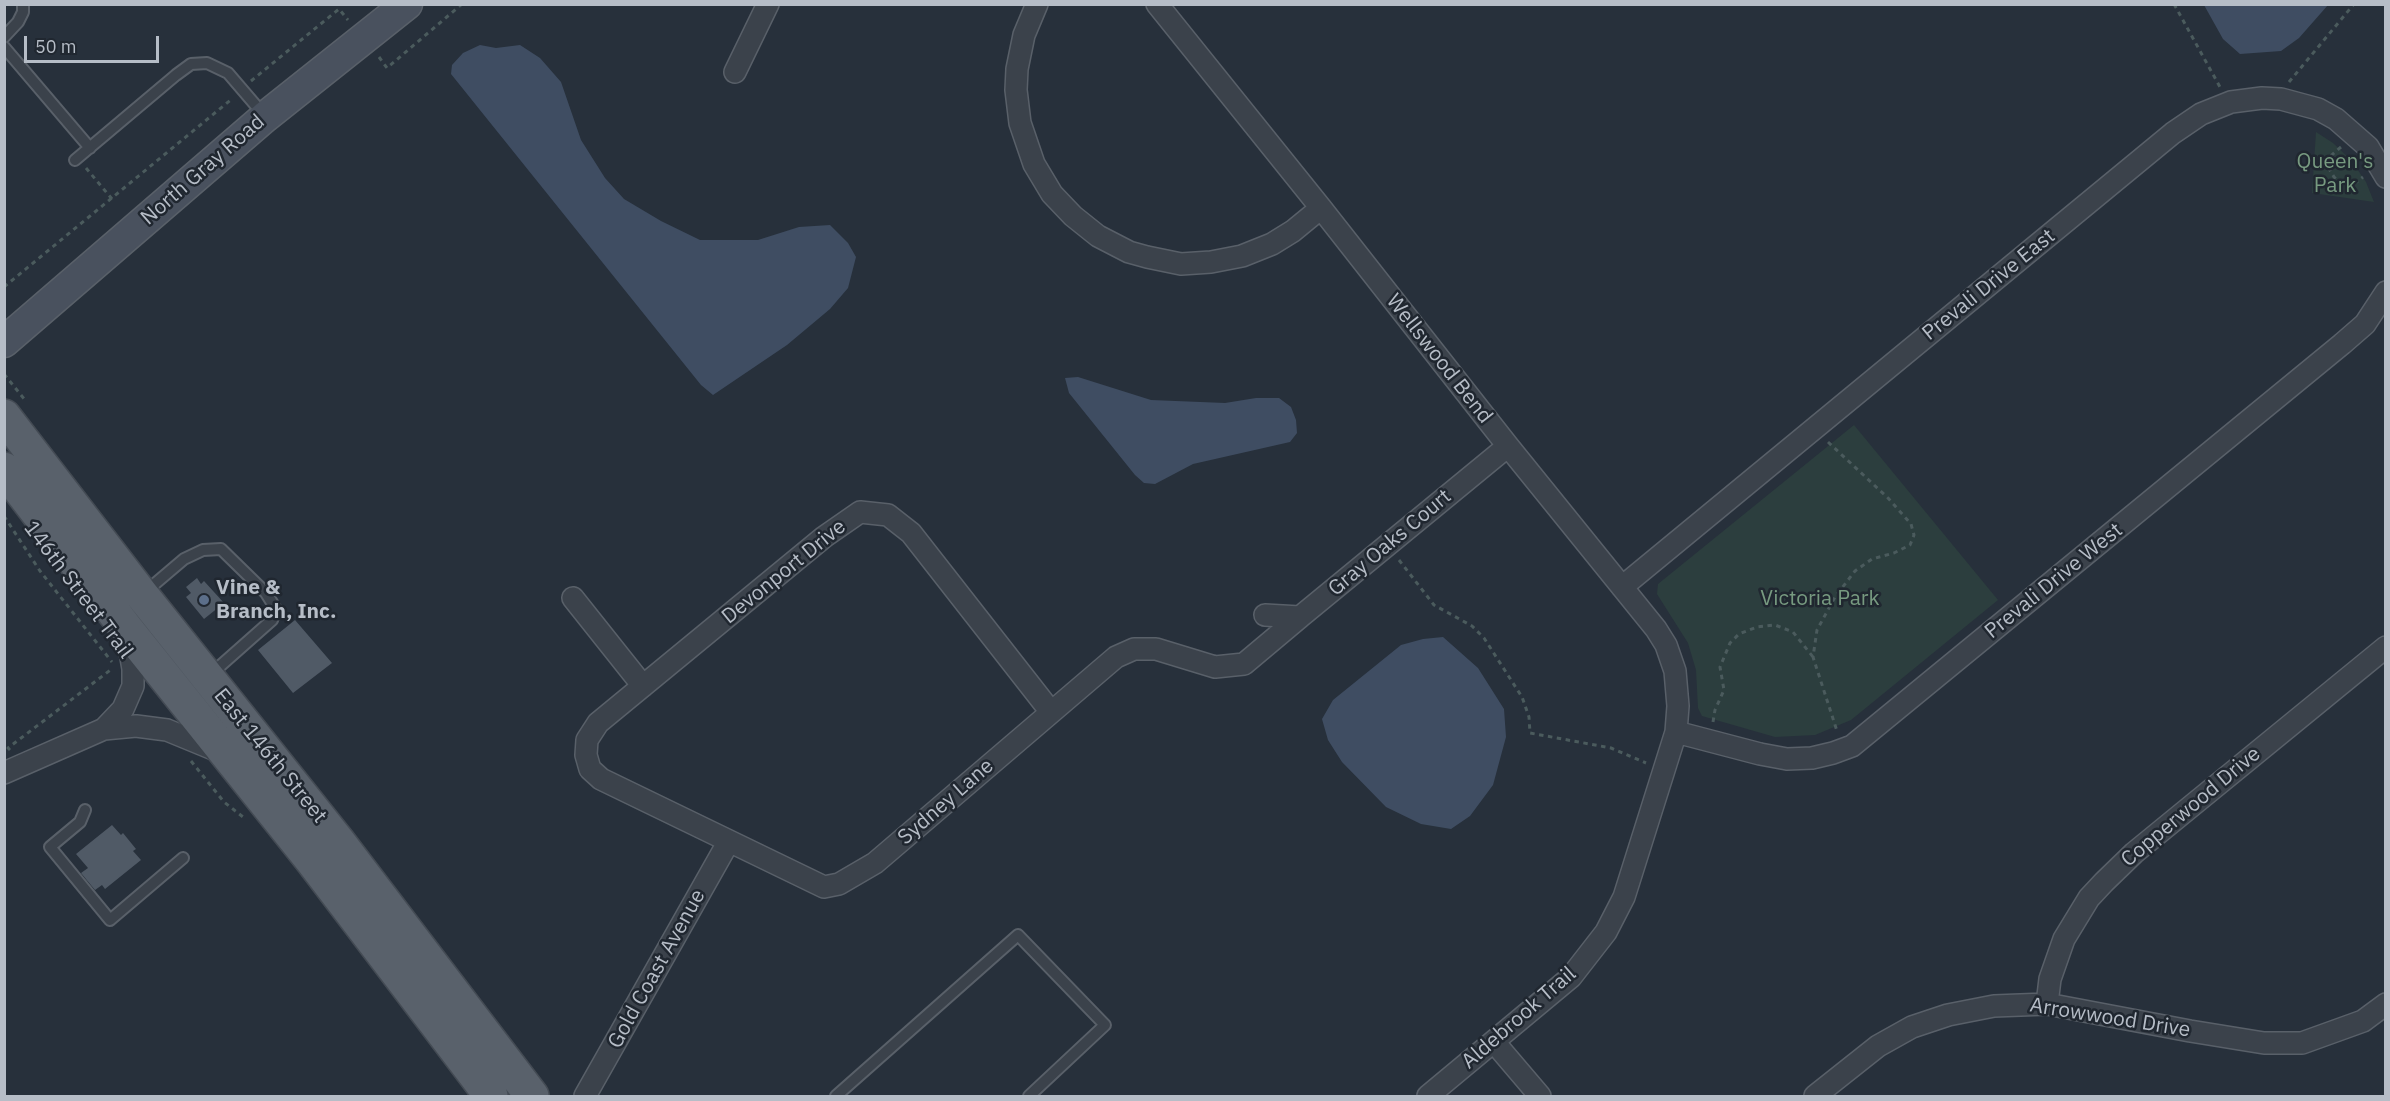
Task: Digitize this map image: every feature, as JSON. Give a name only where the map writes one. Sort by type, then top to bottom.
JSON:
[{"type":"main road","name":"East 146th Street","points":[[4,416],[142,595],[195,688],[227,755],[320,870],[491,1096]]},
{"type":"main road","name":"East 146th Street","points":[[4,469],[125,627],[195,688],[338,842],[532,1096]]},
{"type":"street","name":"North Gray Road","points":[[4,342],[265,117],[407,4]]},
{"type":"street","points":[[735,72],[768,4]]},
{"type":"street","points":[[1037,4],[1024,35],[1017,69],[1016,90],[1020,123],[1034,164],[1052,194],[1073,216],[1098,236],[1130,252],[1146,257],[1181,264],[1211,262],[1242,256],[1272,244],[1293,231],[1321,208]]},
{"type":"street","name":"Wellswood Bend","points":[[1157,4],[1656,629],[1672,659],[1678,706],[1676,732]]},
{"type":"street","name":"Prevali Drive East","points":[[1622,587],[2200,114],[2247,99],[2282,99],[2318,109],[2336,119],[2368,147],[2377,171]]},
{"type":"street","name":"Prevali Drive West","points":[[1676,732],[1787,759],[1812,758],[1852,746],[2342,344],[2365,324],[2385,292]]},
{"type":"street","name":"Gray Oaks Court","points":[[1300,617],[1508,446]]},
{"type":"street","name":"Devonport Drive","points":[[586,754],[587,740],[598,723],[824,537],[861,512],[888,515],[911,532],[1051,712]]},
{"type":"street","points":[[573,598],[643,686]]},
{"type":"street","points":[[1265,615],[1300,617]]},
{"type":"street","name":"Sydney Lane","points":[[586,754],[590,769],[601,779],[824,887],[839,884],[875,863],[1116,657],[1134,649],[1156,649],[1215,667],[1244,664],[1300,617]]},
{"type":"street","points":[[104,729],[123,708],[133,686],[134,669],[125,627]]},
{"type":"street","name":"Copperwood Drive","points":[[2047,1004],[2050,979],[2064,939],[2089,898],[2104,882],[2133,853],[2385,647]]},
{"type":"street","points":[[4,773],[104,729],[136,726],[167,730],[227,755]]},
{"type":"street","name":"Aldebrook Trail","points":[[1428,1096],[1570,977],[1606,932],[1624,897],[1676,732]]},
{"type":"street","name":"Gold Coast Avenue","points":[[585,1096],[729,841]]},
{"type":"street","name":"Arrowwood Drive","points":[[1815,1096],[1878,1046],[1912,1027],[1948,1015],[1994,1006],[2047,1004],[2264,1043],[2302,1043],[2338,1032],[2363,1021],[2385,1004]]},
{"type":"street","points":[[1494,1042],[1540,1096]]},
{"type":"lane","points":[[4,37],[18,22],[23,12],[23,4]]},
{"type":"lane","points":[[4,47],[90,148]]},
{"type":"lane","points":[[77,159],[191,64],[207,63],[228,73],[243,88],[265,117]]},
{"type":"lane","points":[[142,595],[184,559],[203,550],[221,549],[266,593],[276,609],[272,620],[195,688]]},
{"type":"lane","points":[[85,810],[80,822],[50,847],[110,920],[183,858]]},
{"type":"lane","points":[[836,1096],[1018,935],[1105,1025],[1029,1096]]},
{"type":"path","points":[[387,68],[462,4]]},
{"type":"path","points":[[2174,4],[2221,88]]},
{"type":"path","points":[[2288,83],[2354,4]]},
{"type":"path","points":[[4,287],[339,9]]},
{"type":"path","points":[[2342,146],[2327,159],[2328,167],[2342,184],[2350,187],[2377,171]]},
{"type":"path","points":[[77,159],[112,199]]},
{"type":"path","points":[[4,374],[14,385]]},
{"type":"path","points":[[1813,657],[1817,630],[1849,577],[1872,559],[1911,545],[1914,535],[1911,524],[1888,498],[1828,442]]},
{"type":"path","name":"146th Street Trail","points":[[4,516],[40,571],[115,666],[8,748]]},
{"type":"path","points":[[1399,560],[1434,605],[1472,626],[1484,638],[1522,697],[1529,717],[1530,733],[1611,748],[1646,763]]},
{"type":"path","points":[[1713,724],[1715,710],[1724,690],[1720,667],[1730,643],[1739,634],[1765,625],[1781,627],[1793,632],[1813,657],[1837,732]]},
{"type":"path","points":[[185,754],[231,809],[249,821]]},
{"type":"green space","name":"Queen's Park","points":[[2316,132],[2333,143],[2351,160],[2366,182],[2374,202],[2312,193]]},
{"type":"green space","name":"Victoria Park","points":[[1854,425],[1998,600],[1851,720],[1815,735],[1775,737],[1702,716],[1698,708],[1696,670],[1688,643],[1657,594],[1658,584]]},
{"type":"water","points":[[2204,5],[2328,5],[2299,38],[2281,51],[2240,54],[2223,39]]},
{"type":"water","points":[[480,45],[496,48],[520,45],[540,58],[561,82],[581,140],[605,178],[624,199],[700,240],[758,240],[799,227],[830,225],[848,243],[856,257],[848,288],[830,309],[787,345],[713,395],[701,385],[451,74],[452,65],[463,53]]},
{"type":"water","points":[[1078,377],[1151,400],[1225,403],[1256,398],[1279,398],[1291,407],[1296,420],[1297,433],[1290,442],[1193,464],[1155,484],[1144,483],[1069,393],[1065,378]]},
{"type":"water","points":[[1443,637],[1478,668],[1504,709],[1506,737],[1493,785],[1470,816],[1451,829],[1421,824],[1386,807],[1342,762],[1328,740],[1322,719],[1333,700],[1401,645]]},
{"type":"building","points":[[197,578],[201,584],[204,581],[224,603],[204,619],[186,597],[191,593],[186,587]]},
{"type":"building","points":[[295,620],[332,663],[293,693],[258,650]]},
{"type":"building","points":[[112,825],[121,835],[123,833],[136,849],[133,851],[141,860],[105,889],[102,885],[95,890],[81,873],[88,868],[76,854]]},
{"type":"place","name":"Vine & Branch, Inc.","points":[[204,600]]}]
